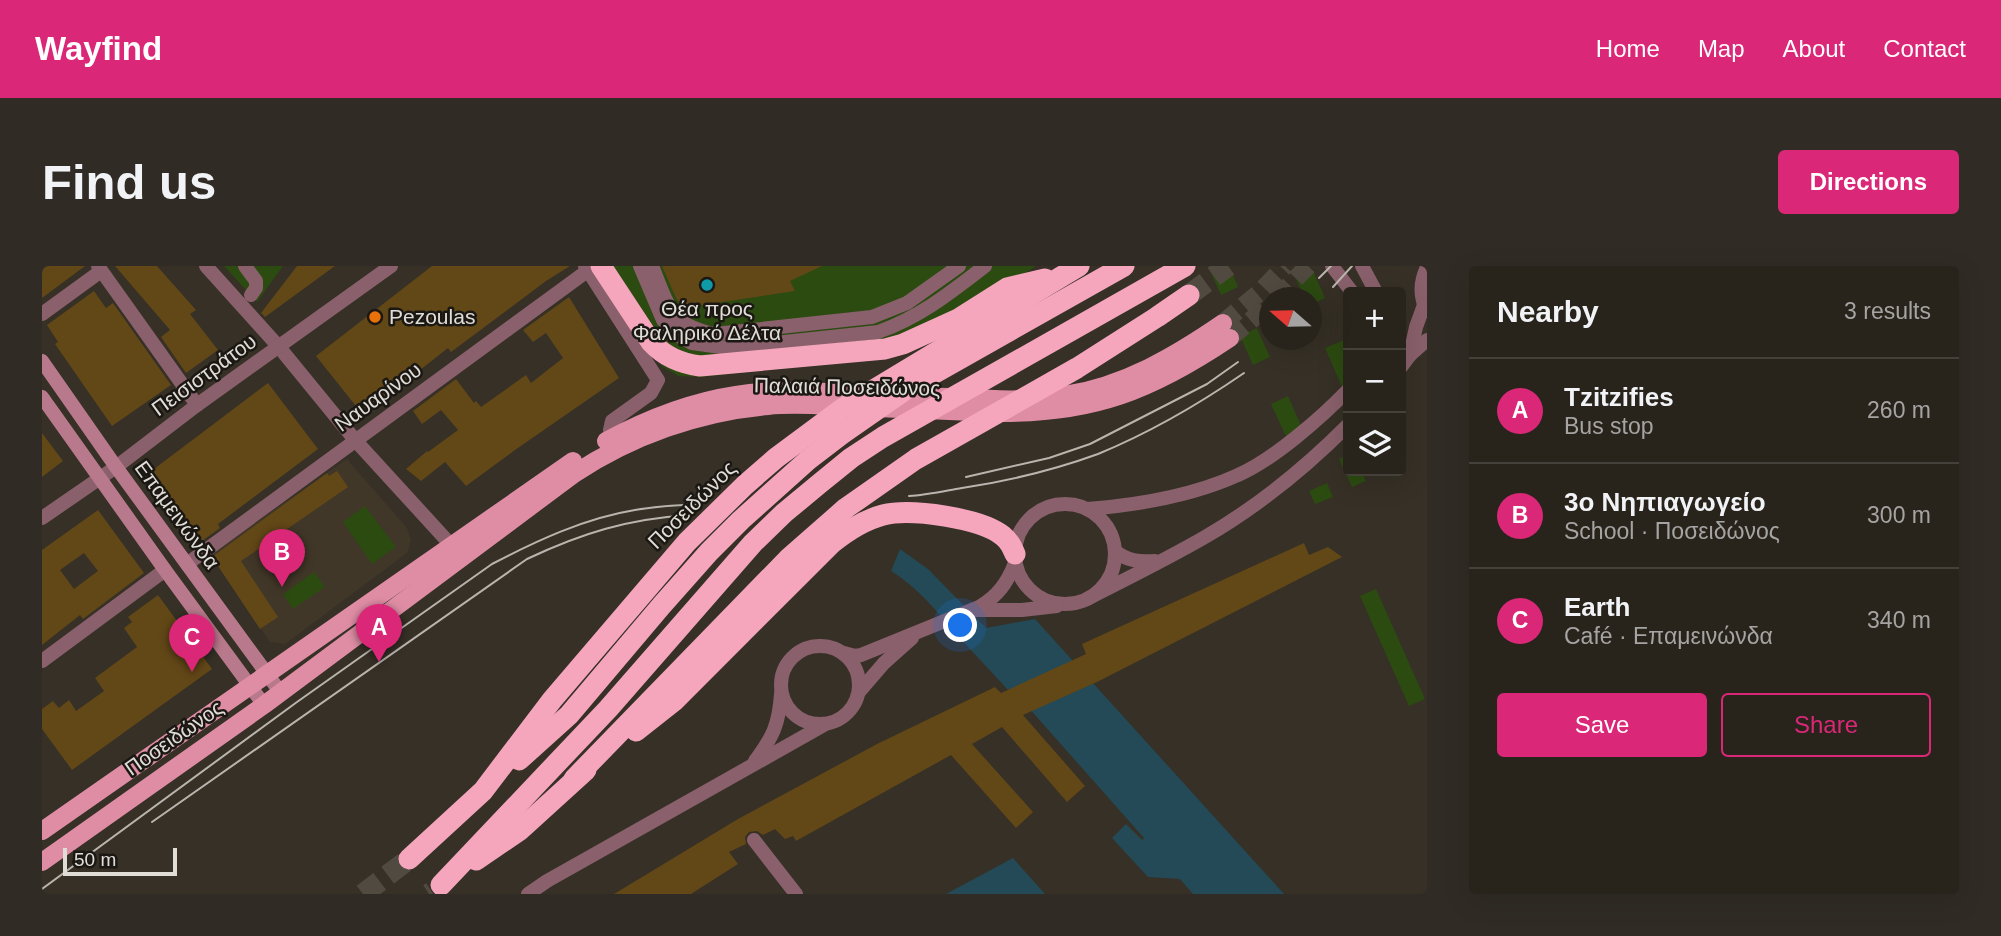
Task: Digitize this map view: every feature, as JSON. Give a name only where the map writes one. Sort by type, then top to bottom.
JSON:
[{"type":"highway","points":[[483,791],[569,715],[662,604],[741,520],[808,460],[908,388],[1124,266]]},
{"type":"highway","points":[[1185,266],[883,437],[829,475],[753,543],[608,709],[436,888],[520,830],[574,779],[788,559],[846,508],[916,459],[1077,368],[1189,295]]},
{"type":"highway","points":[[592,267],[660,351],[681,363],[700,366],[885,349],[958,319],[1007,288],[1072,271]]},
{"type":"highway","name":"Ποσειδώνος","points":[[409,859],[483,791],[552,700],[687,542],[745,485],[808,433],[877,386],[1072,271]]},
{"type":"highway","points":[[574,779],[674,701],[832,543],[858,525],[897,512],[943,516],[997,532],[1011,544],[1015,558]]},
{"type":"main road","name":"Παλαιά Ποσειδώνος","points":[[281,692],[574,474],[619,447],[654,432],[722,413],[770,405],[997,413],[1065,410],[1111,399],[1179,371],[1227,330],[1195,342],[1145,370],[1094,389],[1065,395],[994,399],[820,392],[758,393],[702,402],[642,423],[613,438],[543,481],[452,545]]},
{"type":"main road","name":"Επαμεινώνδα","points":[[42,360],[116,467],[281,692]]},
{"type":"main road","name":"Επαμεινώνδα","points":[[42,397],[264,705]]},
{"type":"main road","points":[[42,831],[452,545]]},
{"type":"main road","name":"Ποσειδώνος","points":[[129,799],[281,692]]},
{"type":"main road","points":[[42,862],[129,799],[115,780]]},
{"type":"street","points":[[205,266],[279,347],[355,440],[452,545]]},
{"type":"street","points":[[245,266],[257,281],[251,295]]},
{"type":"street","name":"Πεισιστράτου","points":[[42,518],[391,266]]},
{"type":"street","points":[[640,266],[663,320],[676,334],[692,343],[728,348],[878,332],[921,313],[985,266]]},
{"type":"street","points":[[652,266],[675,316],[699,331],[715,334],[872,317],[907,303],[959,266]]},
{"type":"street","points":[[1332,266],[1348,287]]},
{"type":"street","points":[[1362,266],[1373,287]]},
{"type":"street","points":[[592,267],[658,380],[651,393],[612,421],[610,430],[613,438]]},
{"type":"street","name":"Ναυαρίνου","points":[[187,564],[592,267]]},
{"type":"street","points":[[1410,355],[1416,327],[1425,308],[1421,286],[1427,267]]},
{"type":"street","points":[[42,314],[100,269],[197,405]]},
{"type":"street","points":[[1406,360],[1427,340]]},
{"type":"street","points":[[752,765],[773,733],[779,717],[784,668],[800,651],[821,645],[855,656],[861,655],[971,610],[995,597],[1005,585],[1023,527],[1039,512],[1059,504],[1087,509],[1130,506],[1201,488],[1239,475],[1278,450],[1343,395]]},
{"type":"street","points":[[971,610],[1022,610],[1087,599],[1206,537],[1258,503],[1317,456],[1343,430]]},
{"type":"street","points":[[1111,536],[1116,517],[1130,506]]},
{"type":"street","points":[[1087,509],[1105,525],[1115,551],[1108,579],[1099,591],[1087,599]]},
{"type":"street","points":[[1115,551],[1136,562],[1159,561]]},
{"type":"street","points":[[1015,558],[1020,577],[1029,589],[1055,604],[1070,604]]},
{"type":"street","points":[[42,661],[165,570]]},
{"type":"street","points":[[859,692],[884,663],[921,630]]},
{"type":"street","points":[[528,894],[752,765],[847,714],[855,704],[860,681],[857,670],[843,652]]},
{"type":"street","points":[[781,691],[784,702],[800,720],[824,725]]},
{"type":"street","points":[[754,840],[796,894]]},
{"type":"shaded area","points":[[347,459],[407,528],[411,541],[407,553],[285,644],[270,642],[210,554]]},
{"type":"green space","points":[[224,266],[283,266],[257,302]]},
{"type":"green space","points":[[594,266],[1036,266],[918,333],[794,367],[701,377],[678,376],[663,367],[644,345]]},
{"type":"green space","points":[[1208,266],[1229,266],[1238,287],[1221,295]]},
{"type":"green space","points":[[1313,271],[1320,287],[1300,287],[1296,279]]},
{"type":"green space","points":[[1257,328],[1259,350],[1267,350],[1270,357],[1253,365],[1240,336]]},
{"type":"green space","points":[[1343,340],[1342,387],[1325,348]]},
{"type":"green space","points":[[1288,396],[1306,437],[1290,445],[1271,404]]},
{"type":"green space","points":[[1347,476],[1364,476],[1366,481],[1352,487]]},
{"type":"green space","points":[[1327,483],[1333,497],[1315,504],[1309,491]]},
{"type":"green space","points":[[365,506],[396,547],[372,564],[343,522]]},
{"type":"green space","points":[[314,572],[325,587],[293,609],[283,594]]},
{"type":"green space","points":[[1376,589],[1425,699],[1409,706],[1360,596]]},
{"type":"water","points":[[900,549],[928,569],[986,628],[1035,619],[1284,894],[1193,894],[1180,879],[1148,877],[1112,838],[1126,824],[1142,840],[1144,838],[1012,689],[1008,690],[920,593],[891,571]]},
{"type":"water","points":[[1013,858],[1045,894],[946,894]]},
{"type":"building","points":[[42,266],[85,266],[42,298]]},
{"type":"building","points":[[115,266],[157,266],[196,310],[190,314],[218,350],[186,373],[161,337],[170,330]]},
{"type":"building","points":[[297,266],[335,266],[265,317],[261,313]]},
{"type":"building","points":[[432,266],[570,266],[451,352],[448,348],[363,415],[316,356]]},
{"type":"building","points":[[662,266],[822,266],[790,281],[795,291],[683,308]]},
{"type":"building","points":[[94,291],[106,308],[113,303],[171,385],[112,426],[55,344],[58,342],[47,325]]},
{"type":"building","points":[[569,297],[619,378],[466,486],[445,462],[421,481],[406,469],[458,430],[441,410],[422,424],[413,411],[456,379],[474,403],[476,401],[481,407],[526,375],[531,383],[563,358],[546,333],[533,342],[523,330]]},
{"type":"building","points":[[268,383],[318,449],[218,524],[220,528],[202,541],[150,472]]},
{"type":"building","points":[[42,433],[63,461],[42,477]]},
{"type":"building","points":[[337,471],[348,487],[241,561],[278,617],[260,629],[212,557],[327,473],[329,476]]},
{"type":"building","points":[[98,510],[144,573],[83,619],[80,615],[42,645],[42,550]],"holes":[[[84,553],[98,571],[74,589],[60,570]]]},
{"type":"building","points":[[1304,543],[1309,555],[1328,547],[1342,557],[1097,682],[1023,715],[1085,786],[1067,802],[1002,727],[972,744],[1033,812],[1016,828],[951,755],[796,841],[793,836],[785,839],[775,829],[763,835],[757,831],[749,832],[745,837],[746,844],[729,852],[738,864],[691,894],[614,894],[738,819],[877,744],[995,687],[1001,693],[1086,654],[1082,644]]},
{"type":"building","points":[[158,595],[212,669],[72,770],[42,729],[42,709],[53,701],[59,708],[69,700],[76,711],[104,691],[95,678],[137,647],[124,628],[132,622],[128,617]]},
{"type":"tunnel","points":[[1189,295],[1228,266]]},
{"type":"tunnel","points":[[1223,323],[1260,292],[1285,266]]},
{"type":"tunnel","points":[[1288,287],[1308,266]]},
{"type":"tunnel","points":[[1230,338],[1259,313]]},
{"type":"tunnel","points":[[363,894],[409,859]]},
{"type":"tram line","points":[[1319,278],[1331,266]]},
{"type":"tram line","points":[[1333,287],[1352,266]]},
{"type":"tram line","points":[[966,477],[1049,458],[1090,444],[1207,384],[1238,362]]},
{"type":"tram line","points":[[909,496],[1014,478],[1098,454],[1173,417],[1244,373]]},
{"type":"tram line","points":[[42,889],[297,702],[492,564],[543,539],[598,519],[643,509],[701,504]]},
{"type":"tram line","points":[[152,822],[527,559],[606,529],[646,520],[689,515]]},
{"type":"place","name":"Θέα προς Φαληρικό Δέλτα","points":[[707,285]]},
{"type":"place","name":"Pezoulas","points":[[375,317]]},
{"type":"place","name":"3ο Νηπιαγωγείο","points":[[282,587]]},
{"type":"place","name":"Tzitzifies","points":[[379,662]]},
{"type":"place","name":"Earth","points":[[192,672]]}]
